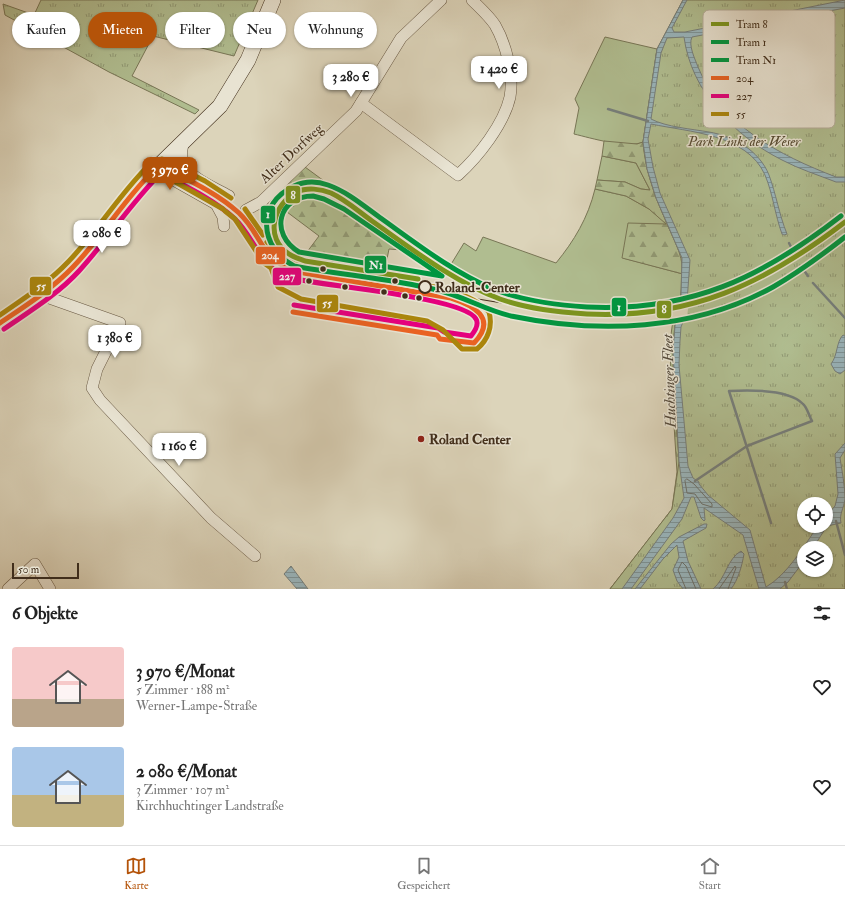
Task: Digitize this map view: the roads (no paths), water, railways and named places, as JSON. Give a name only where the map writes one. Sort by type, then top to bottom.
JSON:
[{"type":"main road","points":[[0,323],[41,295],[72,268],[129,195],[154,169],[183,144],[209,118],[227,97],[248,60],[273,0]]},
{"type":"street","name":"Alter Dorfweg","points":[[246,210],[260,202],[334,133],[361,103],[401,38],[441,0]]},
{"type":"street","points":[[361,103],[458,175],[476,159],[508,104],[511,89],[504,44],[494,25],[472,0]]},
{"type":"street","points":[[183,144],[180,153],[184,168],[229,196]]},
{"type":"street","points":[[154,169],[216,204],[223,217],[224,226]]},
{"type":"street","points":[[41,295],[120,323],[97,369],[92,388],[100,400],[211,518],[255,556]]},
{"type":"street","points":[[8,589],[36,564],[50,589]]},
{"type":"water","points":[[683,0],[687,0],[672,28],[674,32],[685,32],[703,28],[703,35],[692,37],[691,44],[692,52],[703,78],[703,89],[688,57],[684,37],[667,38],[661,53],[651,119],[671,126],[718,134],[736,141],[752,151],[765,166],[769,175],[787,234],[782,234],[765,175],[756,161],[745,151],[716,137],[651,124],[648,139],[660,193],[690,260],[685,317],[681,327],[679,365],[688,466],[693,478],[699,482],[708,495],[750,530],[766,587],[774,582],[797,556],[797,570],[788,582],[780,589],[759,589],[743,535],[704,508],[704,521],[701,518],[694,497],[691,497],[682,519],[631,589],[622,589],[673,518],[684,498],[679,462],[673,351],[675,326],[681,296],[682,258],[656,198],[647,169],[643,142],[657,49]]},
{"type":"water","points":[[845,0],[845,8],[834,10],[795,10]]},
{"type":"water","points":[[735,128],[745,128],[774,148],[794,159],[836,177],[845,177],[845,182],[836,182],[802,169],[764,150]]},
{"type":"water","points":[[843,335],[845,336],[845,370],[840,374],[835,371],[831,364],[835,357],[839,341]]},
{"type":"water","points":[[845,443],[845,450],[840,458],[845,499],[841,523],[833,525],[833,508],[838,494],[835,454]]},
{"type":"water","points":[[704,524],[707,524],[706,528],[683,541],[688,561],[701,589],[683,589],[677,581],[673,570],[679,557],[677,545],[663,559],[640,589],[635,589],[671,544],[679,537]]},
{"type":"water","points":[[813,533],[823,533],[817,541],[808,541]]},
{"type":"water","points":[[741,551],[744,554],[742,563],[738,577],[731,589],[713,589],[721,580],[736,554]]},
{"type":"water","points":[[291,566],[308,589],[297,589],[284,574]]},
{"type":"waterway","points":[[608,109],[648,121]]},
{"type":"waterway","points":[[789,243],[793,251]]},
{"type":"waterway","points":[[803,269],[808,276]]},
{"type":"waterway","points":[[813,283],[845,318]]},
{"type":"waterway","points":[[695,481],[747,446],[812,421],[807,409],[797,399],[778,393],[747,390],[729,391],[771,523]]},
{"type":"waterway","points":[[836,521],[845,555]]},
{"type":"waterway","points":[[785,582],[787,589]]},
{"type":"tram line","points":[[181,174],[229,202],[250,222],[263,244],[274,257],[281,263],[291,268],[532,308]]},
{"type":"tram line","name":"1","points":[[841,216],[782,257],[723,287],[692,297],[659,304],[624,307],[587,307],[551,304],[516,297],[493,289],[450,266],[422,248],[363,205],[335,188],[324,184],[315,182],[302,183],[294,186],[282,194],[273,203],[268,214],[267,226],[269,237],[274,248],[282,258],[294,266],[419,286],[447,293],[511,316],[544,322],[611,326],[645,325],[678,320],[711,313],[743,302],[773,287],[792,275],[845,237]]},
{"type":"tram line","name":"8","points":[[418,279],[305,261],[292,256],[281,247],[276,239],[274,231],[277,213],[282,204],[289,197],[301,190],[310,189],[331,193],[347,202],[418,254],[466,284],[500,299],[532,308],[587,314],[625,314],[660,310],[693,303],[725,293],[755,280],[785,263],[815,244],[845,222]]},
{"type":"tram line","name":"N1","points":[[313,196],[324,199],[344,209],[442,276],[299,252],[284,236],[281,226],[282,217],[285,209],[292,202],[301,198],[313,196]]},
{"type":"tram line","points":[[310,261],[354,262],[406,270]]},
{"type":"place","name":"Roland-Center","points":[[425,287]]},
{"type":"place","name":"Roland Center","points":[[421,439]]},
{"type":"park label","name":"Park Links der Weser","points":[[744,141]]},
{"type":"water label","name":"Huchtinger Fleet","points":[[669,381]]}]
